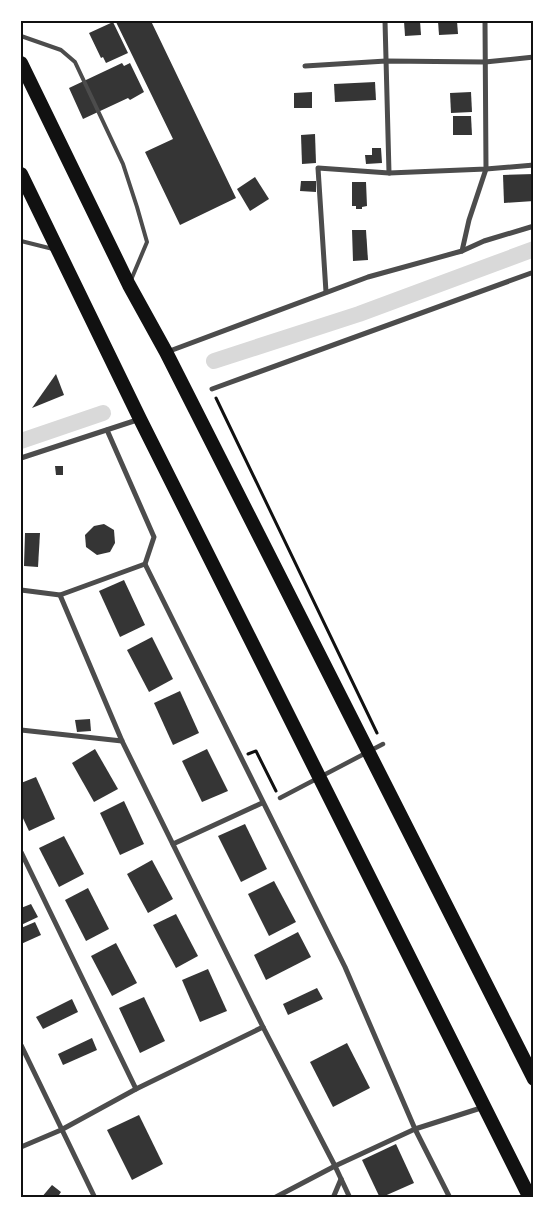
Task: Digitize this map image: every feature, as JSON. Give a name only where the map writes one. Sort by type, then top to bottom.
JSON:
[{"type":"highway","points":[[21,63],[129,285],[166,352],[534,1079]]},
{"type":"highway","points":[[21,174],[140,419],[530,1198]]},
{"type":"street","points":[[385,21],[389,173]]},
{"type":"street","points":[[462,251],[469,220],[486,169],[485,21]]},
{"type":"street","points":[[305,66],[386,61],[485,62],[534,57]]},
{"type":"street","points":[[326,292],[318,168],[389,173],[534,165]]},
{"type":"street","points":[[166,352],[368,277],[462,251],[484,241],[534,226]]},
{"type":"street","points":[[212,389],[534,272]]},
{"type":"street","points":[[21,458],[140,419]]},
{"type":"street","points":[[107,430],[154,537],[145,564],[344,967],[415,1129],[450,1198]]},
{"type":"street","points":[[21,590],[60,595],[145,564]]},
{"type":"street","points":[[60,595],[122,741],[263,1027],[350,1198]]},
{"type":"street","points":[[21,730],[122,741]]},
{"type":"street","points":[[280,798],[383,744]]},
{"type":"street","points":[[173,844],[262,803]]},
{"type":"street","points":[[22,853],[136,1089]]},
{"type":"street","points":[[21,1146],[61,1130],[136,1089],[263,1027]]},
{"type":"street","points":[[21,1045],[94,1198]]},
{"type":"street","points":[[274,1198],[335,1166],[415,1129],[485,1107]]},
{"type":"street","points":[[333,1198],[341,1179]]},
{"type":"lane","points":[[21,36],[61,50],[75,62],[123,164],[147,242],[129,285]]},
{"type":"lane","points":[[21,240],[58,250]]},
{"type":"path","points":[[212,389],[383,744]]},
{"type":"path","points":[[256,751],[280,798]]},
{"type":"building","points":[[117,21],[151,21],[236,198],[180,225],[145,152],[173,139]]},
{"type":"building","points":[[404,21],[420,21],[421,35],[405,36]]},
{"type":"building","points":[[438,21],[457,21],[458,34],[439,35]]},
{"type":"building","points":[[113,22],[128,53],[106,63],[103,57],[101,58],[89,33]]},
{"type":"building","points":[[122,63],[124,66],[130,63],[144,92],[130,100],[128,98],[83,119],[69,88]]},
{"type":"building","points":[[375,82],[376,100],[335,102],[334,84]]},
{"type":"building","points":[[312,92],[312,108],[294,108],[294,93]]},
{"type":"building","points":[[471,92],[472,112],[451,113],[450,93]]},
{"type":"building","points":[[453,116],[471,116],[472,135],[453,135]]},
{"type":"building","points":[[315,134],[316,163],[302,164],[301,135]]},
{"type":"building","points":[[372,148],[381,148],[382,163],[366,164],[365,155],[372,155]]},
{"type":"building","points":[[534,174],[534,201],[504,203],[503,175]]},
{"type":"building","points":[[255,177],[269,199],[250,211],[237,189]]},
{"type":"building","points":[[301,181],[316,181],[316,192],[300,191]]},
{"type":"building","points":[[352,182],[366,182],[367,206],[362,207],[362,209],[356,209],[356,206],[352,206]]},
{"type":"building","points":[[352,230],[366,230],[368,260],[353,261]]},
{"type":"building","points":[[56,374],[64,395],[32,408]]},
{"type":"building","points":[[55,466],[63,466],[63,475],[56,475]]},
{"type":"building","points":[[104,524],[114,530],[115,543],[110,552],[97,555],[86,547],[85,535],[94,526]]},
{"type":"building","points":[[25,533],[40,533],[38,567],[24,566]]},
{"type":"building","points":[[124,580],[145,625],[120,637],[99,591]]},
{"type":"building","points":[[152,637],[173,679],[149,692],[127,650]]},
{"type":"building","points":[[180,691],[199,733],[173,745],[154,703]]},
{"type":"building","points":[[90,719],[91,731],[77,732],[75,720]]},
{"type":"building","points":[[95,749],[118,789],[94,802],[72,763]]},
{"type":"building","points":[[207,749],[228,791],[202,802],[182,761]]},
{"type":"building","points":[[36,777],[55,819],[29,831],[21,814],[21,783]]},
{"type":"building","points":[[124,801],[144,844],[120,855],[100,813]]},
{"type":"building","points":[[245,824],[267,869],[241,882],[218,836]]},
{"type":"building","points":[[64,836],[84,874],[59,887],[39,848]]},
{"type":"building","points":[[152,860],[173,899],[148,913],[127,874]]},
{"type":"building","points":[[274,881],[296,922],[269,936],[248,894]]},
{"type":"building","points":[[88,888],[109,929],[86,941],[65,900]]},
{"type":"building","points":[[31,904],[38,917],[21,925],[21,908]]},
{"type":"building","points":[[176,914],[198,956],[176,968],[153,925]]},
{"type":"building","points":[[35,922],[41,935],[21,944],[21,928]]},
{"type":"building","points":[[298,932],[311,957],[266,980],[254,955]]},
{"type":"building","points":[[116,943],[137,983],[112,996],[91,956]]},
{"type":"building","points":[[208,969],[227,1011],[200,1022],[182,980]]},
{"type":"building","points":[[317,988],[323,999],[288,1015],[283,1004]]},
{"type":"building","points":[[144,997],[165,1041],[140,1053],[119,1008]]},
{"type":"building","points":[[72,999],[78,1012],[43,1029],[36,1017]]},
{"type":"building","points":[[92,1038],[97,1050],[63,1065],[58,1054]]},
{"type":"building","points":[[347,1043],[370,1088],[333,1107],[310,1062]]},
{"type":"building","points":[[139,1115],[163,1164],[132,1180],[107,1130]]},
{"type":"building","points":[[396,1144],[414,1183],[380,1198],[362,1160]]},
{"type":"building","points":[[52,1185],[61,1192],[59,1195],[62,1198],[41,1198]]},
{"type":"waterway","points":[[214,361],[359,314],[534,249]]},
{"type":"waterway","points":[[21,441],[103,413]]}]
